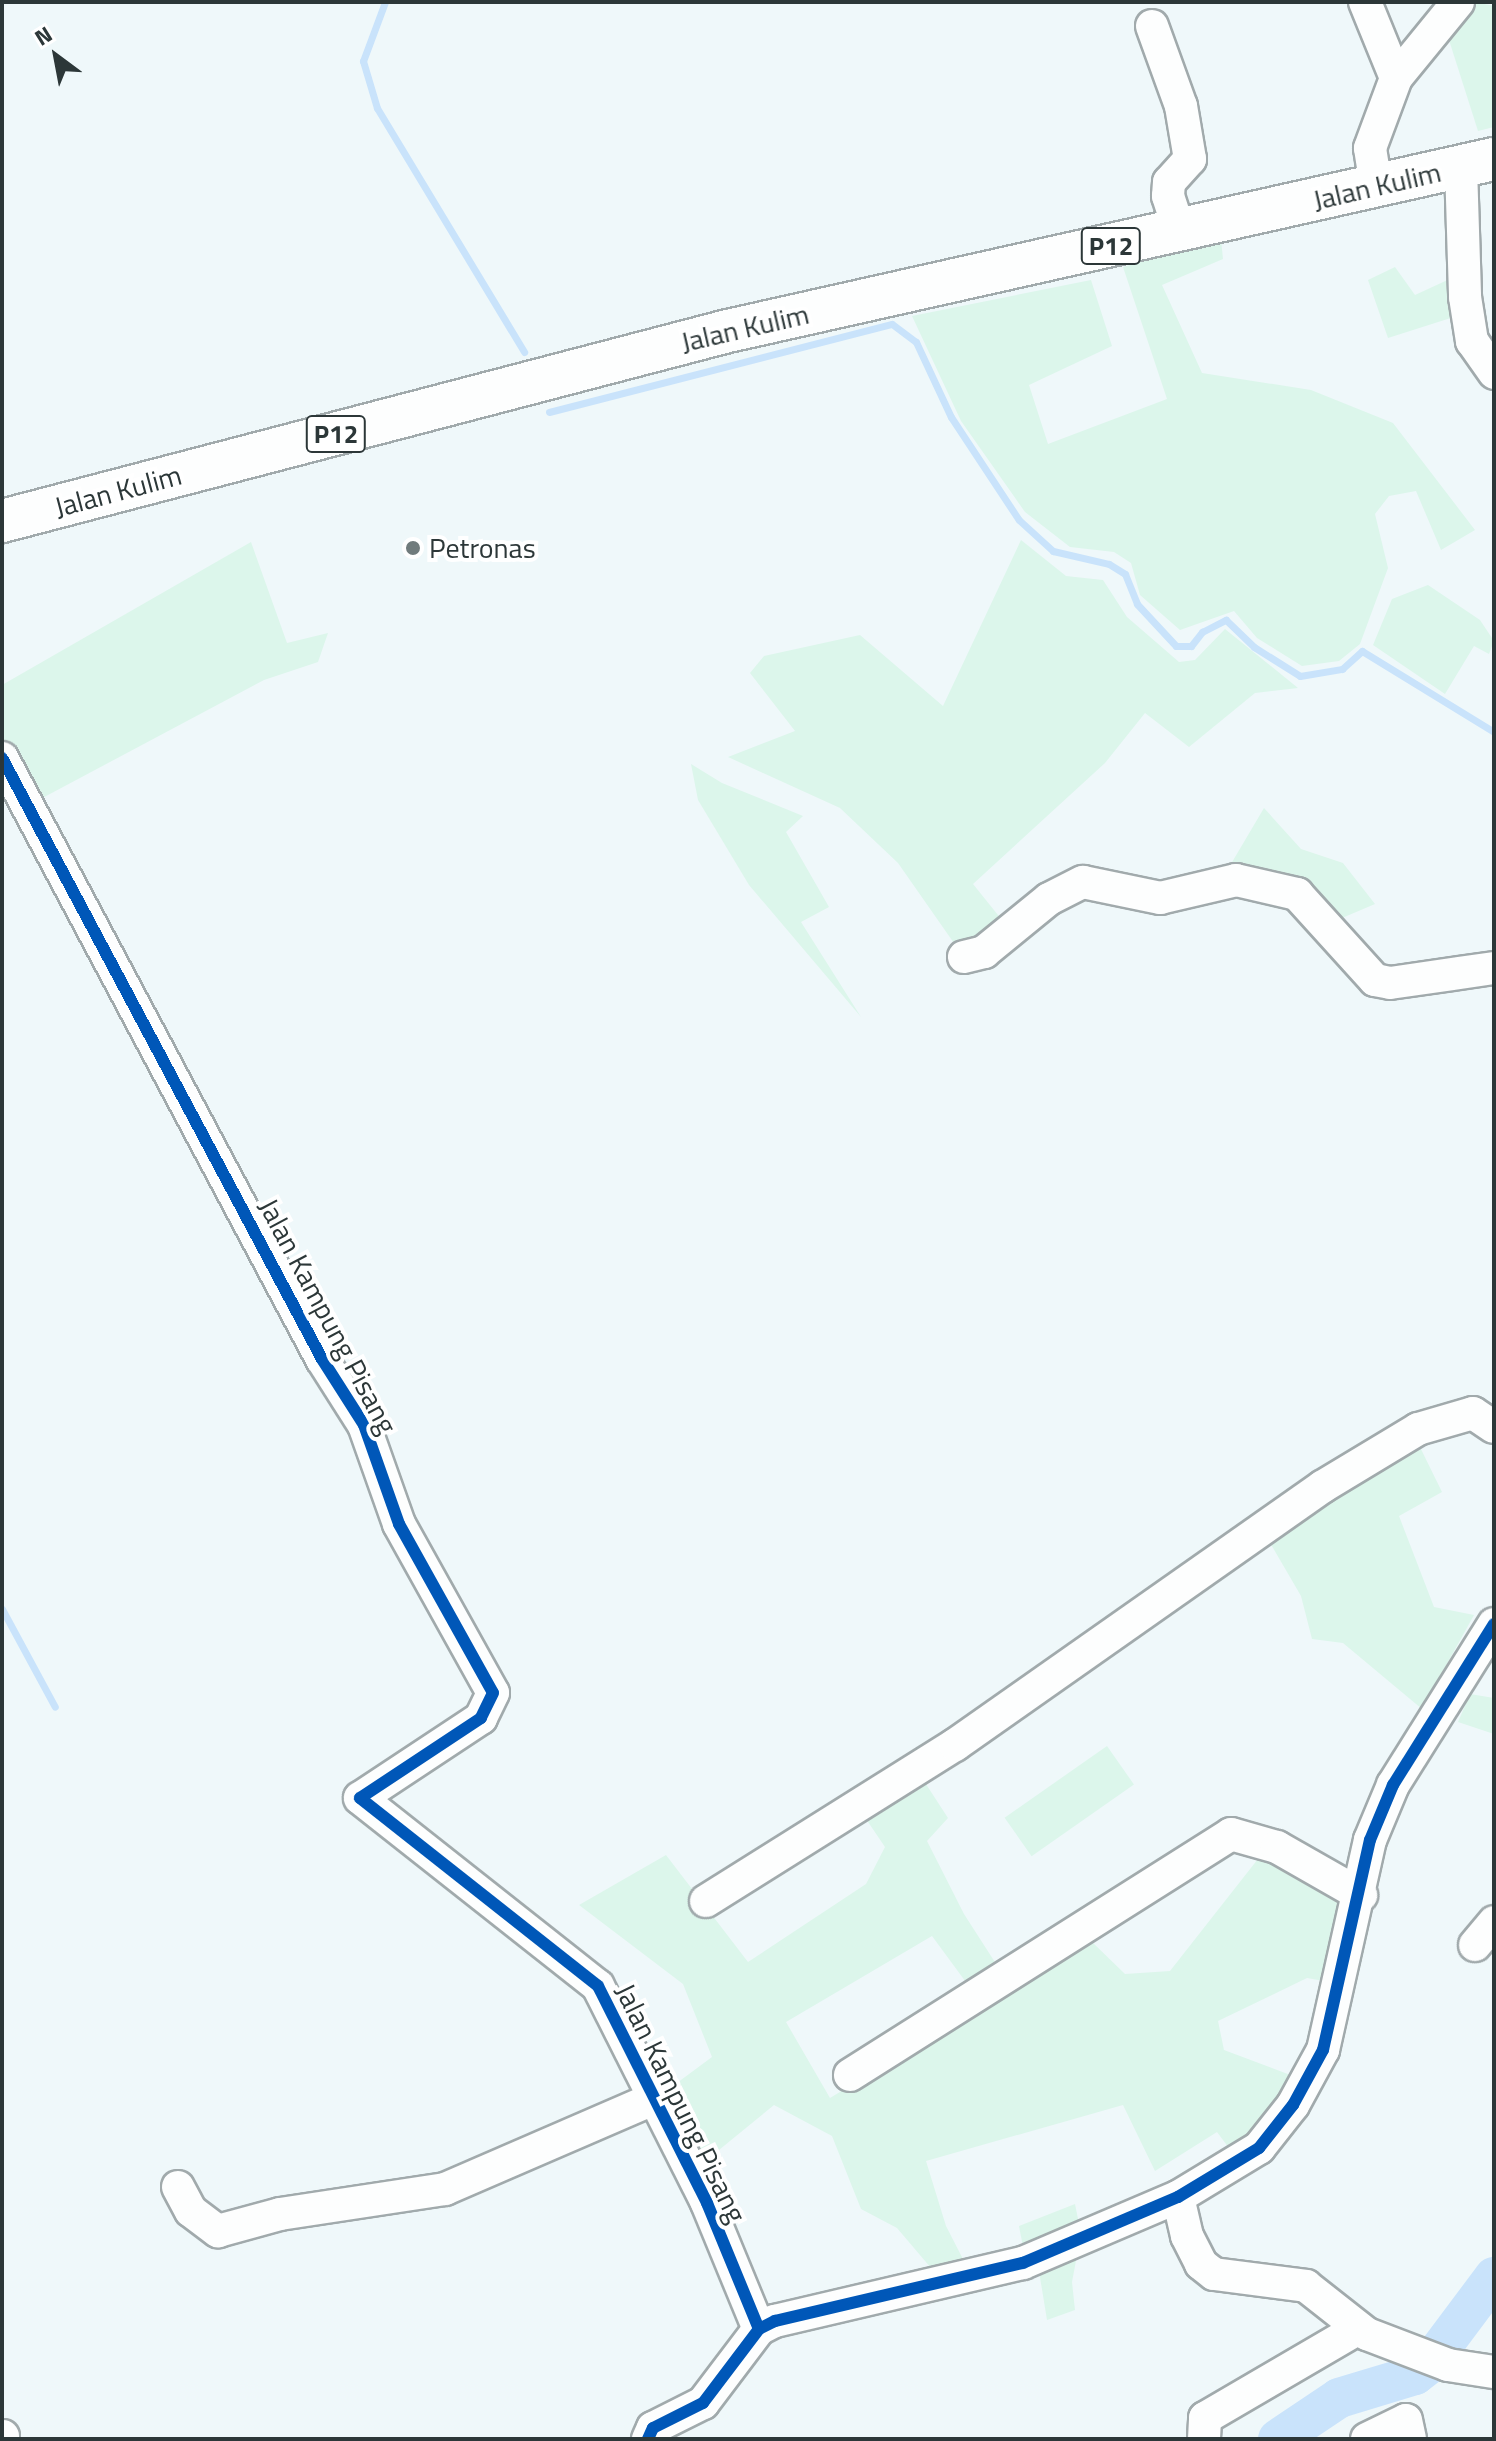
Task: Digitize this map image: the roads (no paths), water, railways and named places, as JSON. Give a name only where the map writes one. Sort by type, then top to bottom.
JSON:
[{"type":"main road","name":"Jalan Kulim","points":[[2,521],[728,331],[1477,163]]},
{"type":"street","points":[[1365,2],[1396,78]]},
{"type":"street","points":[[1376,186],[1370,148],[1396,78],[1458,2]]},
{"type":"street","points":[[1152,26],[1181,106],[1190,159],[1169,182],[1168,196],[1179,230]]},
{"type":"street","points":[[1477,163],[1465,297],[1472,341],[1494,373]]},
{"type":"street","name":"Jalan Kampung Pisang","points":[[2,758],[322,1359],[364,1425],[399,1524],[493,1693],[481,1718],[360,1798],[557,1958],[585,1972],[608,2001],[653,2099],[707,2203],[759,2329]]},
{"type":"street","points":[[964,957],[984,952],[1049,899],[1083,882],[1160,898],[1236,880],[1297,894],[1375,980],[1390,983],[1494,968]]},
{"type":"street","points":[[706,1901],[955,1745],[1322,1487],[1418,1429],[1473,1413],[1494,1427]]},
{"type":"street","points":[[648,2439],[653,2428],[703,2403],[759,2329],[775,2321],[1023,2263],[1178,2197],[1259,2148],[1312,2075],[1361,1895],[1370,1840],[1393,1785],[1494,1624]]},
{"type":"street","points":[[850,2075],[1231,1834],[1277,1847],[1361,1895]]},
{"type":"street","points":[[178,2187],[191,2211],[218,2231],[280,2214],[445,2189],[653,2099]]},
{"type":"street","points":[[1178,2197],[1187,2236],[1201,2264],[1214,2274],[1306,2286],[1359,2328],[1434,2357],[1494,2372]]},
{"type":"street","points":[[1204,2439],[1205,2418],[1359,2328]]},
{"type":"street","points":[[1367,2439],[1406,2420],[1410,2439]]},
{"type":"waterway","points":[[385,2],[363,61],[377,108],[524,352]]},
{"type":"waterway","points":[[549,412],[892,324],[916,342],[951,417],[1019,520],[1053,551],[1109,564],[1125,574],[1137,604],[1176,646],[1191,646],[1202,632],[1226,620],[1254,647],[1300,676],[1342,669],[1362,651],[1494,732]]},
{"type":"waterway","points":[[2,1609],[55,1707]]},
{"type":"waterway","points":[[1278,2439],[1339,2398],[1415,2375],[1429,2364],[1494,2277]]},
{"type":"place","name":"Petronas","points":[[413,548]]}]
